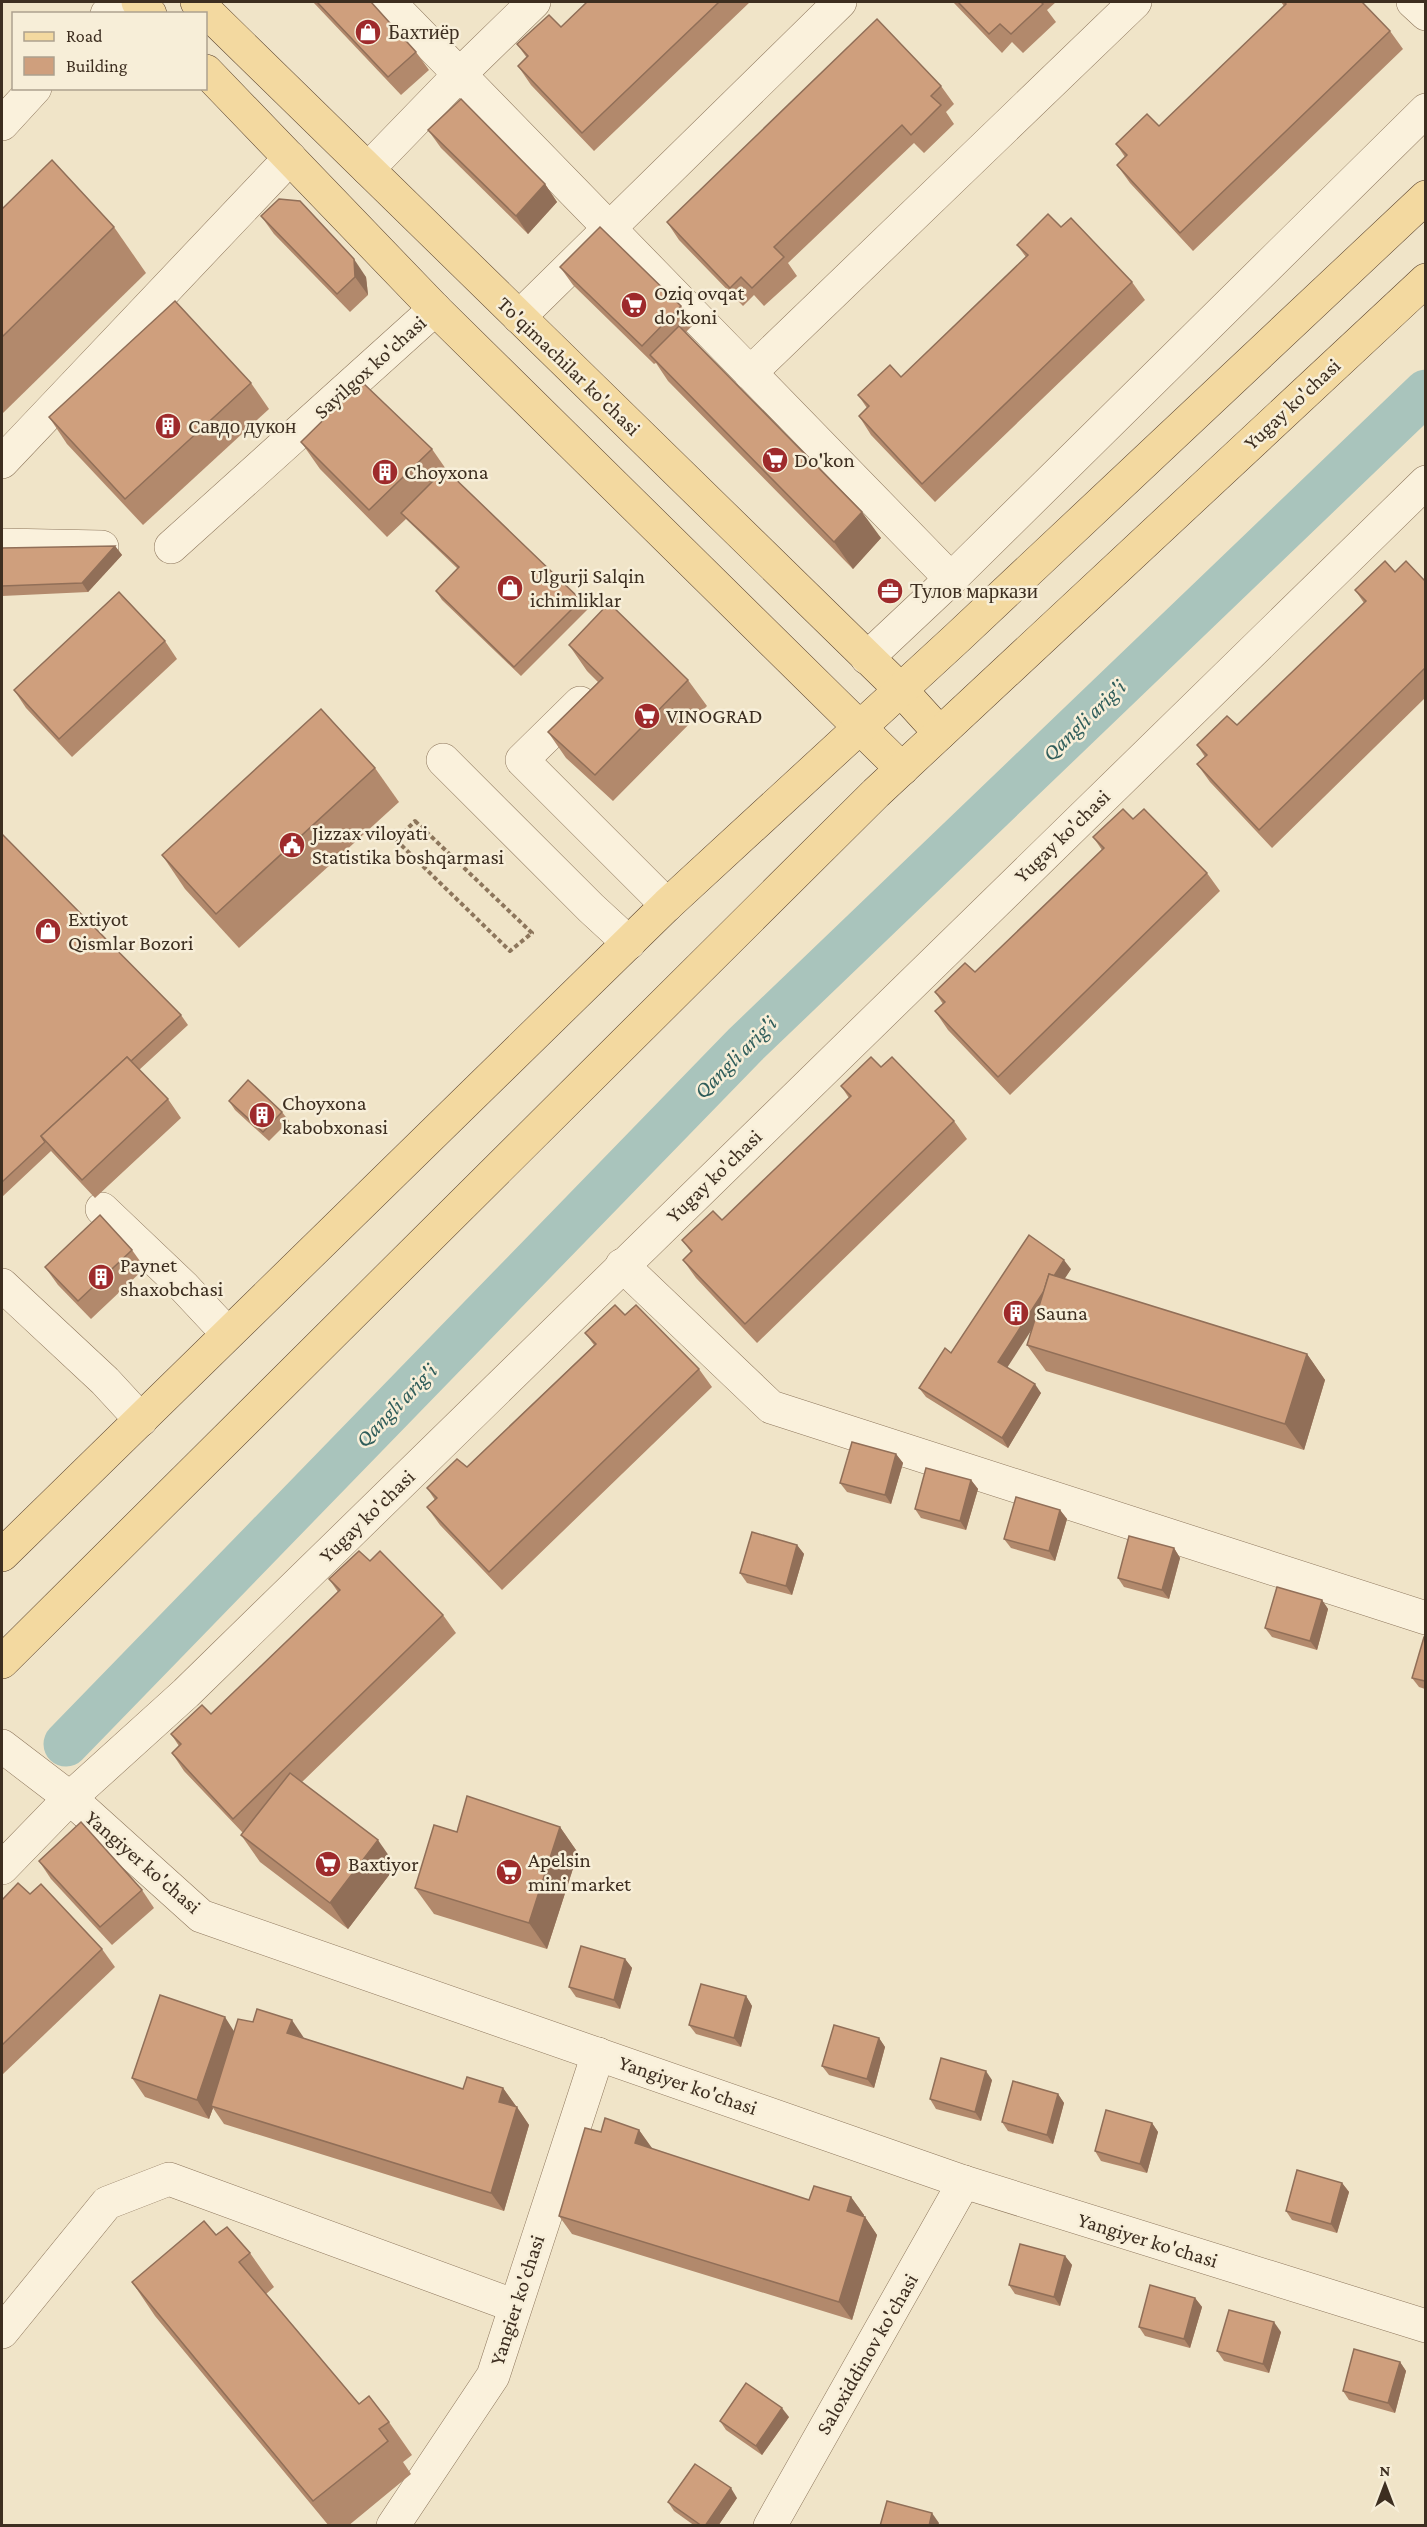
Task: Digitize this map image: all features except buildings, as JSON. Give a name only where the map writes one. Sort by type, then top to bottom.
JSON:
[{"type":"main road","name":"To'qimachilar ko'chasi","points":[[197,2],[900,689],[940,733]]},
{"type":"main road","points":[[207,72],[435,309],[902,769]]},
{"type":"main road","points":[[2,1556],[227,1333],[667,905],[860,728],[1425,197]]},
{"type":"main road","name":"Yugay ko'chasi","points":[[2,1664],[902,769],[1425,280]]},
{"type":"street","points":[[389,2],[951,579]]},
{"type":"street","points":[[368,169],[534,2]]},
{"type":"street","points":[[519,317],[840,2]]},
{"type":"street","points":[[750,373],[1135,2]]},
{"type":"street","points":[[1413,2],[1425,14]]},
{"type":"street","points":[[2,124],[33,90]]},
{"type":"street","points":[[867,657],[951,579],[1425,110]]},
{"type":"street","points":[[2,462],[290,158]]},
{"type":"street","name":"Sayilgox ko'chasi","points":[[171,547],[435,309]]},
{"type":"street","name":"Yugay ko'chasi","points":[[2,1868],[70,1798],[186,1693],[1425,482]]},
{"type":"street","points":[[2,545],[102,547]]},
{"type":"street","points":[[580,703],[522,760],[667,905]]},
{"type":"street","points":[[443,760],[629,943]]},
{"type":"street","points":[[102,1209],[184,1287],[227,1333]]},
{"type":"street","points":[[622,1265],[771,1407],[1425,1618]]},
{"type":"street","points":[[2,1284],[105,1381],[141,1420]]},
{"type":"street","name":"Yangiyer ko'chasi","points":[[2,1746],[70,1798],[201,1916],[964,2182],[1425,2326]]},
{"type":"street","name":"Yangier ko'chasi","points":[[393,2526],[493,2376],[598,2054]]},
{"type":"street","points":[[4,2325],[107,2203],[169,2179],[515,2306]]},
{"type":"street","name":"Saloxiddinov ko'chasi","points":[[770,2526],[964,2182]]},
{"type":"path","points":[[415,821],[532,933],[510,951],[396,840],[415,821]]},
{"type":"waterway","name":"Qangli arig'i","points":[[66,1744],[745,1045],[1426,392]]},
{"type":"place","name":"Бахтиёр","points":[[368,32]]},
{"type":"place","name":"Oziq ovqat do'koni","points":[[634,305]]},
{"type":"place","name":"Cавдо дукон","points":[[168,426]]},
{"type":"place","name":"Do'kon","points":[[775,460]]},
{"type":"place","name":"Choyxona","points":[[385,472]]},
{"type":"place","name":"Ulgurji Salqin ichimliklar","points":[[510,588]]},
{"type":"place","name":"Тулов маркази","points":[[890,591]]},
{"type":"place","name":"VINOGRAD","points":[[647,716]]},
{"type":"place","name":"Jizzax viloyati Statistika boshqarmasi","points":[[292,845]]},
{"type":"place","name":"Extiyot Qismlar Bozori","points":[[48,931]]},
{"type":"place","name":"Choyxona kabobxonasi","points":[[262,1115]]},
{"type":"place","name":"Paynet shaxobchasi","points":[[101,1277]]},
{"type":"place","name":"Sauna","points":[[1016,1313]]},
{"type":"place","name":"Baxtiyor","points":[[328,1864]]},
{"type":"place","name":"Apelsin mini market","points":[[509,1872]]}]
